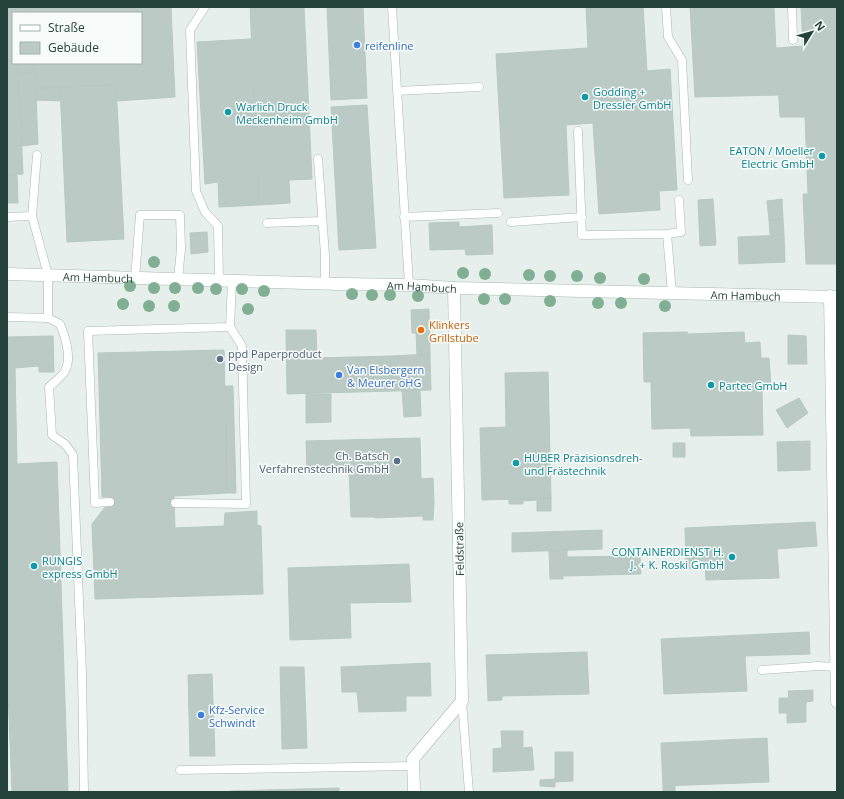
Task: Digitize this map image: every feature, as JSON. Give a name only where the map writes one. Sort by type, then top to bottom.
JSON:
[{"type":"street","name":"Am Hambuch","points":[[7,274],[325,284],[409,285],[454,288],[834,297]]},
{"type":"street","name":"Feldstraße","points":[[454,288],[462,701]]},
{"type":"street","points":[[834,297],[837,702]]},
{"type":"street","points":[[414,792],[413,760],[462,701]]},
{"type":"lane","points":[[205,7],[190,30],[196,191],[205,212],[218,226],[218,280]]},
{"type":"lane","points":[[392,7],[409,285]]},
{"type":"lane","points":[[666,7],[668,38],[682,60],[688,180]]},
{"type":"lane","points":[[792,7],[793,40]]},
{"type":"lane","points":[[397,91],[479,86]]},
{"type":"lane","points":[[578,131],[582,235],[668,234],[681,232],[679,200]]},
{"type":"lane","points":[[37,155],[32,216],[48,275],[48,318]]},
{"type":"lane","points":[[318,159],[325,284]]},
{"type":"lane","points":[[404,217],[498,213]]},
{"type":"lane","points":[[135,278],[140,215],[180,215],[182,249],[178,279]]},
{"type":"lane","points":[[7,217],[32,216]]},
{"type":"lane","points":[[511,222],[582,217]]},
{"type":"lane","points":[[267,223],[322,221]]},
{"type":"lane","points":[[668,234],[672,293]]},
{"type":"lane","points":[[175,503],[246,504],[242,346],[230,327],[232,281]]},
{"type":"lane","points":[[7,317],[48,318],[60,324],[66,339],[68,361],[65,371],[49,387],[52,435],[65,444],[73,455],[82,673],[84,792]]},
{"type":"lane","points":[[110,502],[95,503],[88,331],[230,327]]},
{"type":"lane","points":[[762,670],[818,666],[836,668]]},
{"type":"lane","points":[[462,701],[469,792]]},
{"type":"lane","points":[[180,770],[413,766]]},
{"type":"building","points":[[7,7],[15,7],[15,12],[12,12],[12,64],[18,64],[23,174],[7,175]]},
{"type":"building","points":[[15,7],[31,7],[31,12],[15,12]]},
{"type":"building","points":[[31,7],[171,7],[175,97],[116,101],[116,85],[35,88],[34,64],[142,64],[142,12],[31,12]]},
{"type":"building","points":[[250,7],[304,7],[312,179],[289,180],[290,203],[259,205]]},
{"type":"building","points":[[327,7],[363,7],[367,98],[331,100]]},
{"type":"building","name":"Godding + Dressler GmbH","points":[[586,7],[643,7],[647,71],[670,69],[677,190],[659,191],[660,210],[599,214],[593,123],[566,125],[569,195],[504,198],[496,54],[588,48]]},
{"type":"building","points":[[690,7],[774,7],[778,95],[695,97]]},
{"type":"building","name":"EATON / Moeller Electric GmbH","points":[[801,7],[837,7],[837,264],[806,264],[803,194],[808,194],[805,117],[780,117],[776,48],[803,46]]},
{"type":"building","name":"Warlich Druck Meckenheim GmbH","points":[[251,39],[259,205],[219,207],[218,182],[205,184],[197,42]]},
{"type":"building","points":[[18,64],[34,64],[35,73],[18,74]]},
{"type":"building","points":[[35,73],[38,144],[22,146],[18,74]]},
{"type":"building","points":[[116,85],[124,239],[67,242],[60,87]]},
{"type":"building","points":[[60,87],[61,101],[36,100],[35,88]]},
{"type":"building","points":[[367,105],[376,248],[339,250],[331,107]]},
{"type":"building","points":[[7,175],[17,175],[18,203],[7,203]]},
{"type":"building","points":[[713,199],[716,245],[700,246],[698,200]]},
{"type":"building","points":[[782,199],[783,219],[769,220],[767,201]]},
{"type":"building","points":[[783,219],[784,235],[770,235],[769,220]]},
{"type":"building","points":[[459,222],[459,227],[492,225],[493,254],[466,255],[465,249],[430,250],[429,223]]},
{"type":"building","points":[[207,232],[208,252],[191,254],[190,233]]},
{"type":"building","points":[[784,235],[785,262],[739,264],[738,237]]},
{"type":"building","name":"Klinkers Grillstube","points":[[429,309],[430,354],[417,355],[416,333],[412,333],[411,310]]},
{"type":"building","name":"Van Elsbergern & Meurer oHG","points":[[286,330],[316,330],[317,358],[391,356],[393,391],[287,394]]},
{"type":"building","name":"Partec GmbH","points":[[687,332],[688,334],[744,332],[745,343],[760,342],[761,358],[769,358],[771,387],[762,389],[763,435],[691,436],[690,428],[652,429],[651,382],[644,382],[643,333]]},
{"type":"building","points":[[788,335],[806,336],[807,364],[788,364]]},
{"type":"building","name":"RUNGIS express GmbH","points":[[53,336],[54,372],[39,372],[39,366],[15,368],[17,464],[57,462],[68,792],[12,792],[7,668],[7,337]]},
{"type":"building","points":[[224,350],[227,493],[174,496],[175,528],[224,526],[225,513],[257,511],[257,525],[261,526],[263,594],[95,599],[92,524],[106,506],[110,505],[110,497],[102,497],[98,353]]},
{"type":"building","points":[[430,354],[431,390],[393,391],[391,356]]},
{"type":"building","name":"HUBER Präzisionsdreh- und Frästechnik","points":[[548,372],[551,498],[482,500],[480,428],[506,427],[505,373]]},
{"type":"building","points":[[225,386],[233,386],[236,493],[227,493]]},
{"type":"building","points":[[420,390],[421,416],[404,417],[402,391]]},
{"type":"building","points":[[306,394],[331,394],[331,422],[306,423]]},
{"type":"building","points":[[799,398],[808,413],[787,428],[776,410]]},
{"type":"building","points":[[420,438],[421,479],[433,478],[433,520],[423,520],[423,516],[375,518],[351,517],[349,470],[307,472],[306,441]]},
{"type":"building","points":[[810,441],[810,470],[778,471],[777,442]]},
{"type":"building","points":[[673,443],[685,443],[685,457],[673,457]]},
{"type":"building","points":[[551,498],[551,511],[537,511],[537,500],[523,501],[523,504],[509,504],[509,499]]},
{"type":"building","name":"CONTAINERDIENST H. J. + K. Roski GmbH","points":[[815,522],[817,546],[777,549],[779,578],[706,580],[705,566],[686,569],[685,528]]},
{"type":"building","points":[[602,530],[602,549],[512,552],[512,533]]},
{"type":"building","points":[[567,550],[567,557],[640,556],[641,574],[563,576],[563,579],[550,579],[549,551]]},
{"type":"building","points":[[409,564],[411,602],[350,603],[351,638],[290,640],[288,568]]},
{"type":"building","points":[[809,632],[810,654],[745,656],[747,691],[664,694],[661,639]]},
{"type":"building","points":[[587,652],[589,694],[502,696],[502,700],[488,701],[486,655]]},
{"type":"building","points":[[430,663],[431,696],[406,696],[406,711],[359,712],[357,692],[342,692],[341,667]]},
{"type":"building","points":[[280,667],[304,667],[307,748],[282,749]]},
{"type":"building","name":"Kfz-Service Schwindt","points":[[212,674],[215,756],[190,756],[188,675]]},
{"type":"building","points":[[813,690],[813,701],[806,702],[806,722],[787,723],[787,713],[779,713],[779,698],[789,698],[788,691]]},
{"type":"building","points":[[501,731],[523,731],[523,748],[532,747],[534,770],[493,772],[493,749],[502,748]]},
{"type":"building","points":[[767,738],[769,782],[663,786],[661,743]]},
{"type":"building","points":[[555,752],[573,752],[573,781],[555,782]]},
{"type":"building","points":[[555,779],[555,787],[540,786],[540,780]]},
{"type":"building","points":[[675,785],[675,792],[663,792],[663,786]]},
{"type":"building","points":[[339,788],[339,792],[230,792],[230,791]]},
{"type":"place","name":"reifenline","points":[[357,45]]},
{"type":"place","name":"Godding + Dressler GmbH","points":[[585,97]]},
{"type":"place","name":"Warlich Druck Meckenheim GmbH","points":[[228,112]]},
{"type":"place","name":"EATON / Moeller Electric GmbH","points":[[822,156]]},
{"type":"place","name":"Klinkers Grillstube","points":[[421,330]]},
{"type":"place","name":"ppd Paperproduct Design","points":[[220,359]]},
{"type":"place","name":"Van Elsbergern & Meurer oHG","points":[[339,375]]},
{"type":"place","name":"Partec GmbH","points":[[711,385]]},
{"type":"place","name":"Ch. Batsch Verfahrenstechnik GmbH","points":[[397,461]]},
{"type":"place","name":"HUBER Präzisionsdreh- und Frästechnik","points":[[516,463]]},
{"type":"place","name":"CONTAINERDIENST H. J. + K. Roski GmbH","points":[[732,557]]},
{"type":"place","name":"RUNGIS express GmbH","points":[[34,566]]},
{"type":"place","name":"Kfz-Service Schwindt","points":[[201,715]]}]
